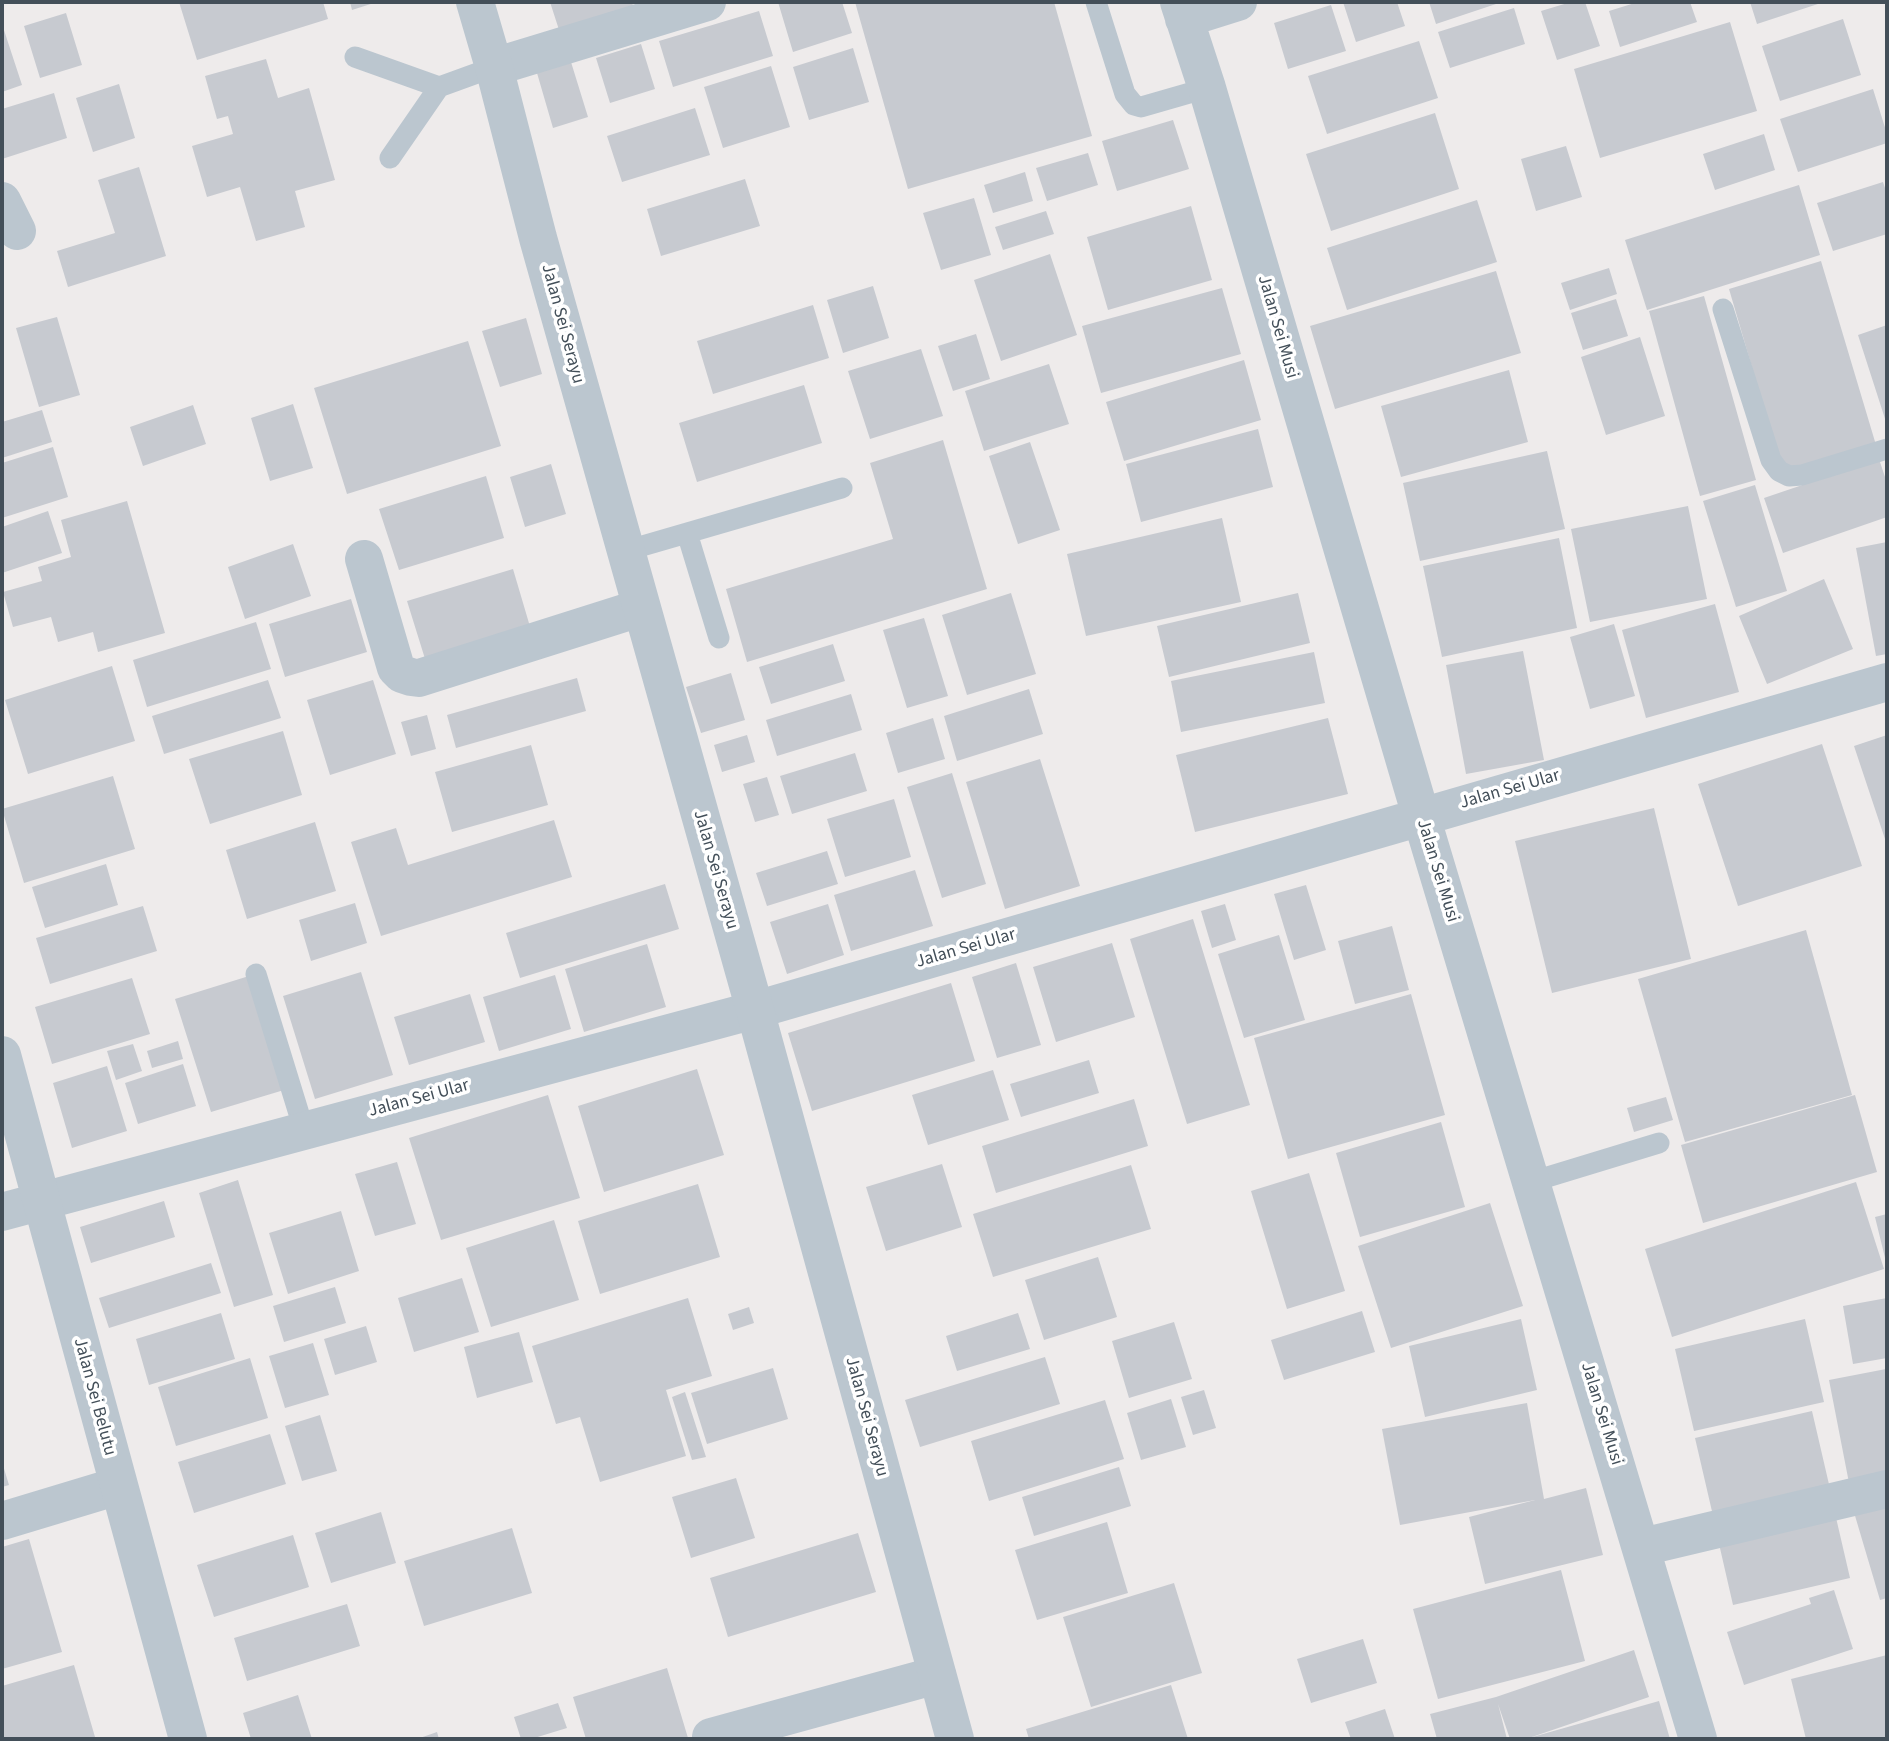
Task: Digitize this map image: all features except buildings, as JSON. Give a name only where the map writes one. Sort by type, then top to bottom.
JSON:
[{"type":"street","name":"Jalan Sei Serayu","points":[[475,2],[640,608],[755,1010],[955,1739]]},
{"type":"street","points":[[494,67],[707,2]]},
{"type":"street","points":[[1181,10],[1238,2]]},
{"type":"street","name":"Jalan Sei Musi","points":[[1181,10],[1207,88],[1420,816],[1698,1739]]},
{"type":"street","points":[[364,559],[396,668],[411,677],[419,678],[640,608]]},
{"type":"street","name":"Jalan Sei Ular","points":[[2,1212],[755,1010],[1887,682]]},
{"type":"street","name":"Jalan Sei Belutu","points":[[2,1055],[188,1739]]},
{"type":"street","points":[[2,1521],[118,1486]]},
{"type":"street","points":[[1642,1547],[1887,1489]]},
{"type":"street","points":[[711,1737],[937,1675]]},
{"type":"lane","points":[[1096,2],[1125,94],[1134,105],[1141,107],[1207,88]]},
{"type":"lane","points":[[355,57],[439,87]]},
{"type":"lane","points":[[390,158],[439,87],[494,67]]},
{"type":"lane","points":[[1723,309],[1771,460],[1779,471],[1790,476],[1802,475],[1887,449]]},
{"type":"lane","points":[[625,551],[842,488]]},
{"type":"lane","points":[[687,533],[719,638]]},
{"type":"lane","points":[[256,974],[304,1130]]},
{"type":"lane","points":[[1531,1182],[1659,1143]]}]
